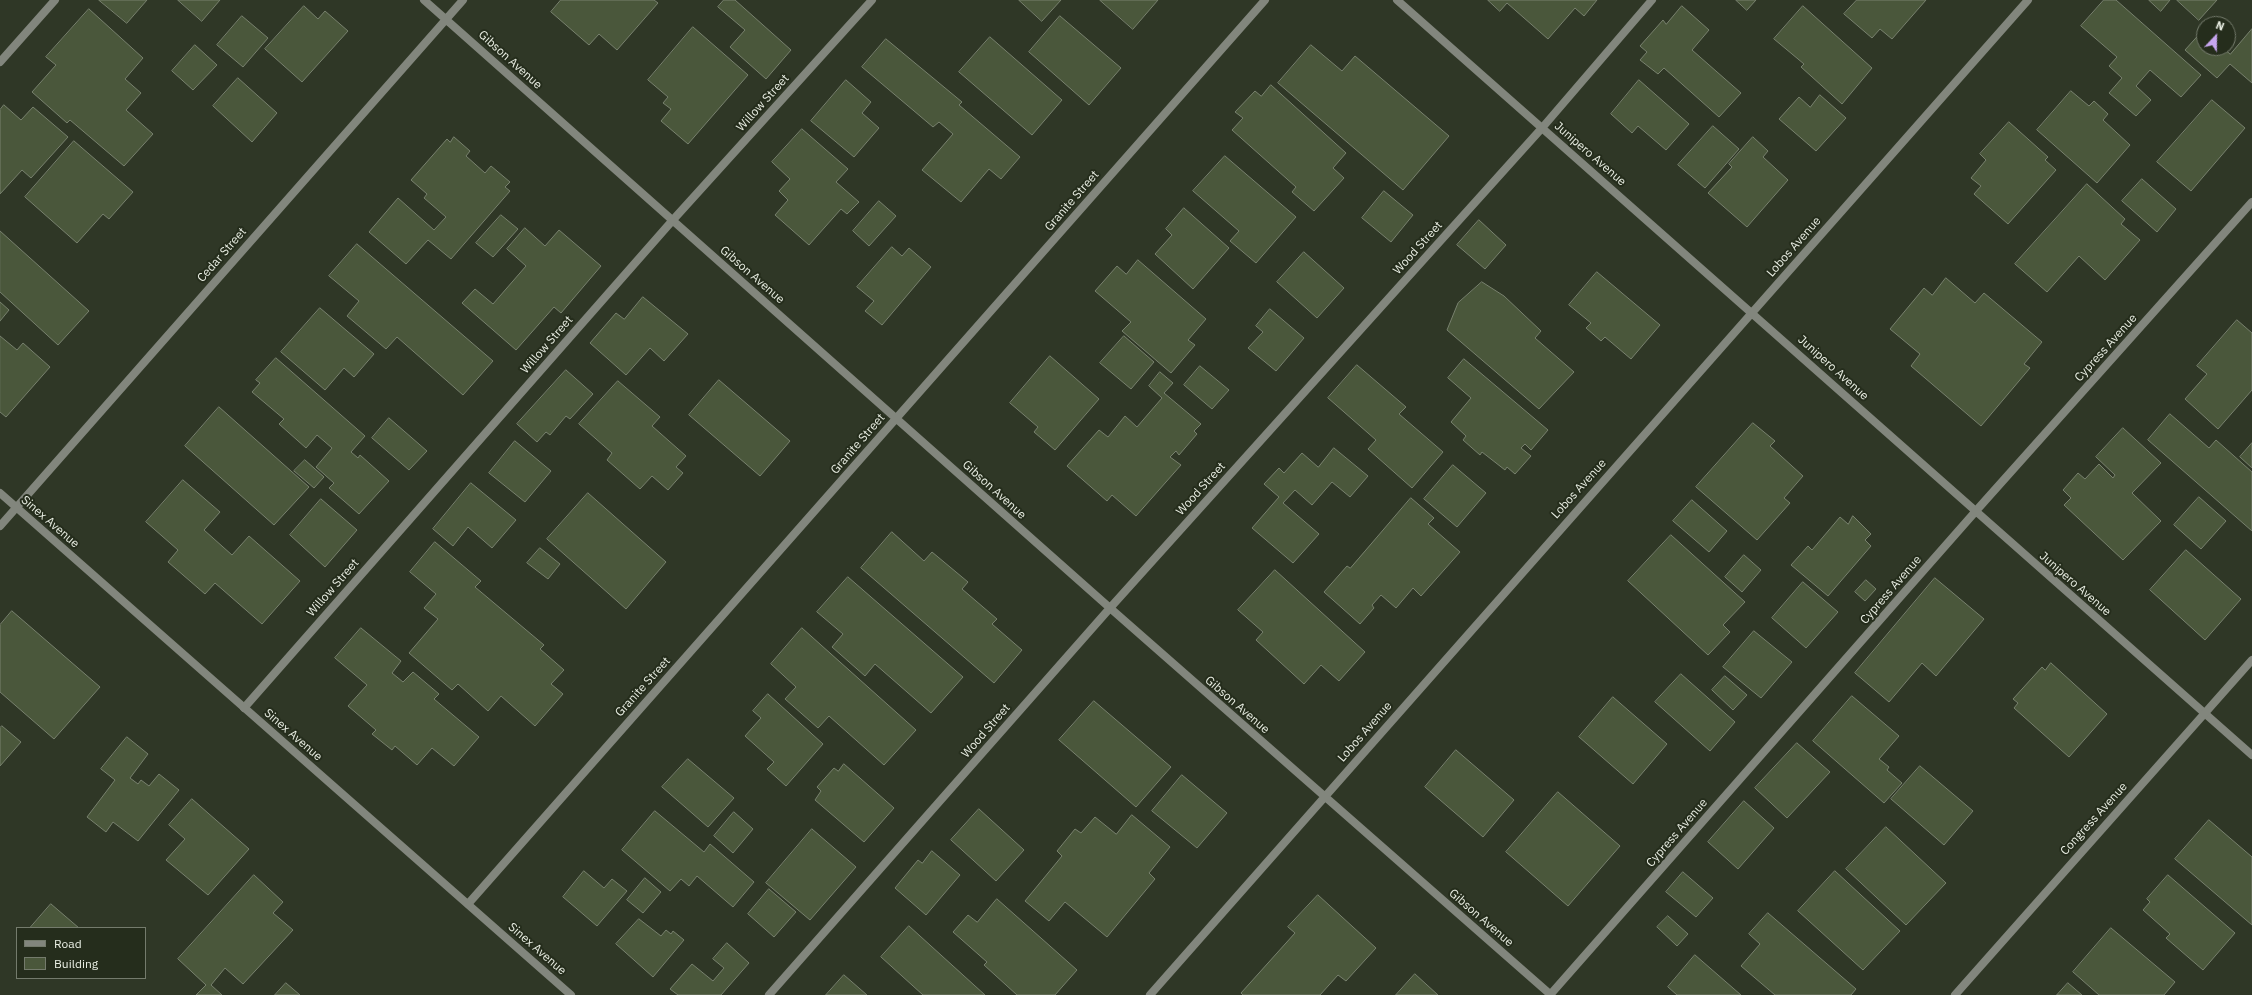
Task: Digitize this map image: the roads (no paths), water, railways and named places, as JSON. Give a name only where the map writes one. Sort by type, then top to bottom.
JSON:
[{"type":"street","points":[[0,62],[55,0]]},
{"type":"street","name":"Gibson Avenue","points":[[424,0],[1324,797],[1551,995]]},
{"type":"street","name":"Cedar Street","points":[[0,526],[15,507],[463,0]]},
{"type":"street","name":"Willow Street","points":[[244,708],[672,221],[872,0]]},
{"type":"street","name":"Granite Street","points":[[468,904],[1265,0]]},
{"type":"street","name":"Junipero Avenue","points":[[1397,0],[1752,312],[1975,512],[2252,755]]},
{"type":"street","name":"Wood Street","points":[[769,995],[1110,608],[1542,128],[1652,0]]},
{"type":"street","name":"Lobos Avenue","points":[[1150,995],[2028,0]]},
{"type":"street","name":"Cypress Avenue","points":[[1551,995],[1975,512],[2252,202]]},
{"type":"street","name":"Sinex Avenue","points":[[0,493],[571,995]]},
{"type":"street","name":"Congress Avenue","points":[[1955,995],[2252,660]]}]
